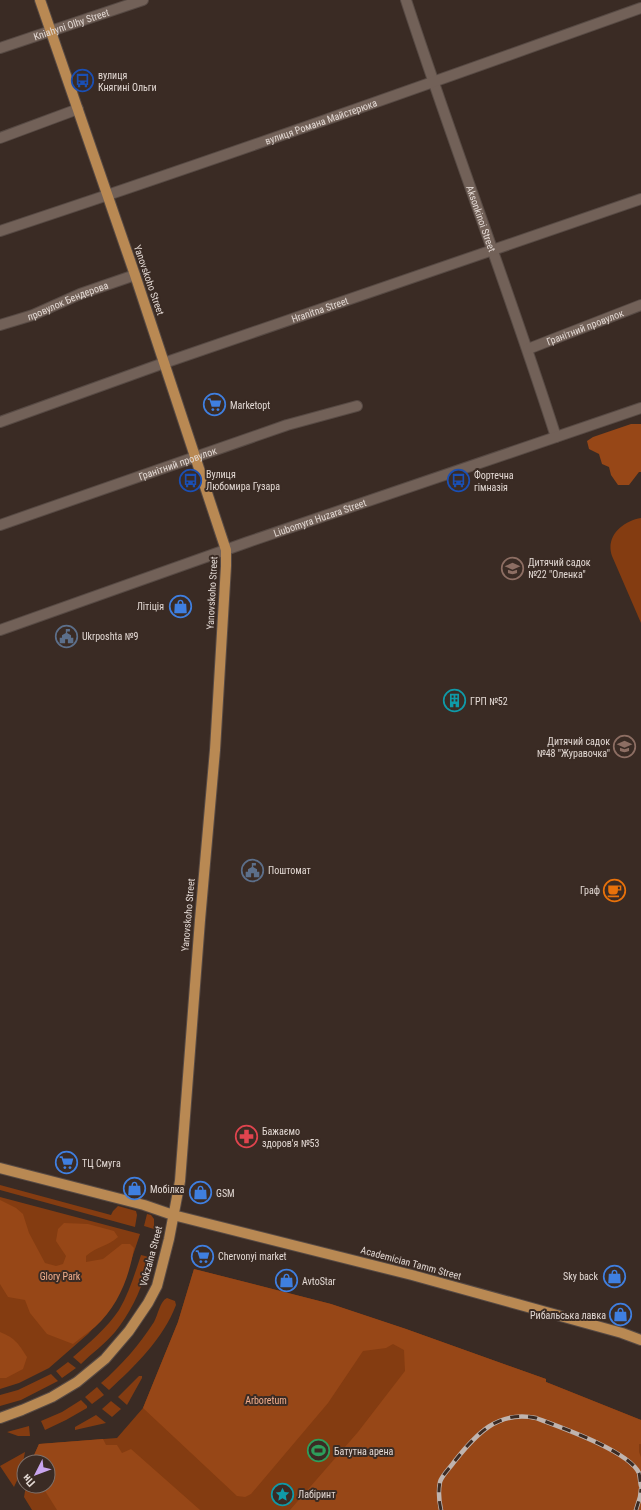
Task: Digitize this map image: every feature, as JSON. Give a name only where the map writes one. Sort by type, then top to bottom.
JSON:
[{"type":"main road","name":"Yanovskoho Street","points":[[40,0],[135,275],[226,550],[215,750],[180,1181],[174,1215]]},
{"type":"main road","name":"Academician Tamm Street","points":[[0,1168],[144,1205],[174,1215],[420,1278],[622,1333],[641,1340]]},
{"type":"main road","name":"Vokzalna Street","points":[[0,1418],[52,1397],[77,1382],[105,1359],[129,1331],[148,1303],[157,1286],[174,1215]]},
{"type":"street","name":"Kniahyni Olhy Street","points":[[0,48],[143,0]]},
{"type":"street","name":"Aksonkinoi Street","points":[[406,0],[433,82],[528,349],[556,437]]},
{"type":"street","name":"вулиця Романа Майстерюка","points":[[0,231],[433,82],[641,8]]},
{"type":"street","points":[[0,138],[78,109]]},
{"type":"street","name":"Hranitna Street","points":[[0,422],[164,363],[641,199]]},
{"type":"street","name":"провулок Бендерова","points":[[0,325],[33,315],[80,294],[135,275]]},
{"type":"street","name":"Гранітний провулок","points":[[528,349],[641,305]]},
{"type":"street","name":"Гранітний провулок","points":[[0,525],[287,424],[357,406]]},
{"type":"street","name":"Liubomyra Huzara Street","points":[[0,630],[226,550],[641,408]]},
{"type":"green space","points":[[631,424],[641,424],[641,472],[639,472],[629,485],[618,485],[611,475],[609,467],[602,464],[599,454],[589,449],[587,441],[593,437]]},
{"type":"green space","points":[[641,518],[641,623],[610,549],[613,536],[622,526],[628,522]]},
{"type":"green space","points":[[0,1185],[111,1215],[118,1206],[136,1211],[137,1215],[135,1227],[0,1190]]},
{"type":"green space","name":"Glory Park","points":[[0,1197],[140,1234],[123,1285],[101,1320],[88,1334],[49,1368],[19,1383],[0,1389]]},
{"type":"green space","name":"Glory Park","points":[[0,1200],[16,1208],[23,1214],[29,1233],[45,1263],[56,1266],[63,1264],[66,1256],[56,1241],[58,1229],[64,1223],[88,1224],[114,1231],[118,1237],[86,1256],[86,1262],[103,1259],[122,1244],[130,1244],[134,1248],[126,1281],[116,1301],[95,1327],[73,1344],[47,1334],[30,1313],[25,1300],[8,1297],[0,1284]]},
{"type":"green space","points":[[147,1214],[151,1215],[154,1219],[154,1229],[144,1226]]},
{"type":"green space","points":[[141,1255],[149,1257],[141,1287],[132,1306],[115,1332],[81,1364],[73,1357],[103,1329],[119,1310],[129,1290]]},
{"type":"green space","name":"Arboretum","points":[[194,1269],[331,1304],[546,1379],[546,1382],[641,1420],[641,1510],[32,1510],[24,1497],[25,1494],[56,1494],[56,1454],[35,1454],[39,1444],[117,1438],[143,1408],[178,1322]]},
{"type":"green space","name":"Arboretum","points":[[194,1269],[331,1304],[406,1329],[546,1379],[546,1382],[641,1420],[641,1444],[639,1444],[639,1452],[641,1457],[641,1510],[290,1510],[358,1432],[405,1371],[404,1350],[393,1344],[386,1348],[363,1351],[328,1403],[251,1494],[245,1497],[237,1496],[143,1408],[178,1322]]},
{"type":"green space","points":[[167,1298],[175,1301],[176,1305],[164,1329],[138,1362],[109,1390],[101,1383],[136,1347],[154,1322],[161,1305]]},
{"type":"green space","points":[[0,1332],[16,1342],[22,1348],[27,1357],[23,1369],[6,1378],[0,1378]]},
{"type":"green space","points":[[68,1362],[76,1368],[62,1378],[56,1371]]},
{"type":"green space","points":[[51,1374],[58,1381],[21,1400],[0,1406],[0,1395],[18,1390]]},
{"type":"green space","points":[[139,1376],[142,1376],[142,1378],[127,1405],[118,1397]]},
{"type":"green space","points":[[97,1387],[104,1395],[92,1404],[85,1397]]},
{"type":"green space","points":[[81,1400],[87,1408],[45,1430],[41,1421],[62,1412]]},
{"type":"green space","points":[[111,1401],[121,1409],[112,1417],[102,1409]]},
{"type":"green space","points":[[96,1415],[106,1423],[75,1430],[75,1427]]},
{"type":"green space","points":[[29,1426],[30,1436],[18,1436],[7,1432]]},
{"type":"green space","points":[[103,1439],[106,1445],[117,1445],[122,1453],[131,1449],[200,1510],[57,1510],[47,1494],[56,1494],[56,1454],[35,1454],[39,1444]]},
{"type":"green space","points":[[16,1457],[16,1483],[14,1487],[0,1466]]},
{"type":"railway","points":[[441,1510],[439,1500],[441,1479],[462,1452],[489,1426],[499,1421],[522,1416],[536,1418],[593,1441],[622,1456],[633,1465],[639,1473],[641,1486]]},
{"type":"railway","points":[[636,1510],[641,1489]]},
{"type":"place","name":"вулиця Княгині Ольги","points":[[83,81]]},
{"type":"place","name":"Marketopt","points":[[214,405]]},
{"type":"place","name":"Вулиця Любомира Гузара","points":[[191,480]]},
{"type":"place","name":"Фортечна гімназія","points":[[459,481]]},
{"type":"place","name":"Дитячий садок №22 \"Оленка\"","points":[[512,568]]},
{"type":"place","name":"Літіція","points":[[180,606]]},
{"type":"place","name":"Ukrposhta №9","points":[[67,636]]},
{"type":"place","name":"ГРП №52","points":[[455,701]]},
{"type":"place","name":"Дитячий садок №48 \"Журавочка\"","points":[[625,747]]},
{"type":"place","name":"Поштомат","points":[[252,870]]},
{"type":"place","name":"Граф","points":[[615,890]]},
{"type":"place","name":"Бажаємо здоров'я №53","points":[[246,1137]]},
{"type":"place","name":"ТЦ Смуга","points":[[66,1163]]},
{"type":"place","name":"Мобілка","points":[[134,1189]]},
{"type":"place","name":"GSM","points":[[200,1193]]},
{"type":"place","name":"Chervonyi market","points":[[203,1256]]},
{"type":"place","name":"Sky back","points":[[614,1276]]},
{"type":"place","name":"AvtoStar","points":[[287,1281]]},
{"type":"place","name":"Рибальська лавка","points":[[621,1315]]},
{"type":"place","name":"Батутна арена","points":[[318,1451]]},
{"type":"place","name":"Лабіринт","points":[[282,1494]]}]
